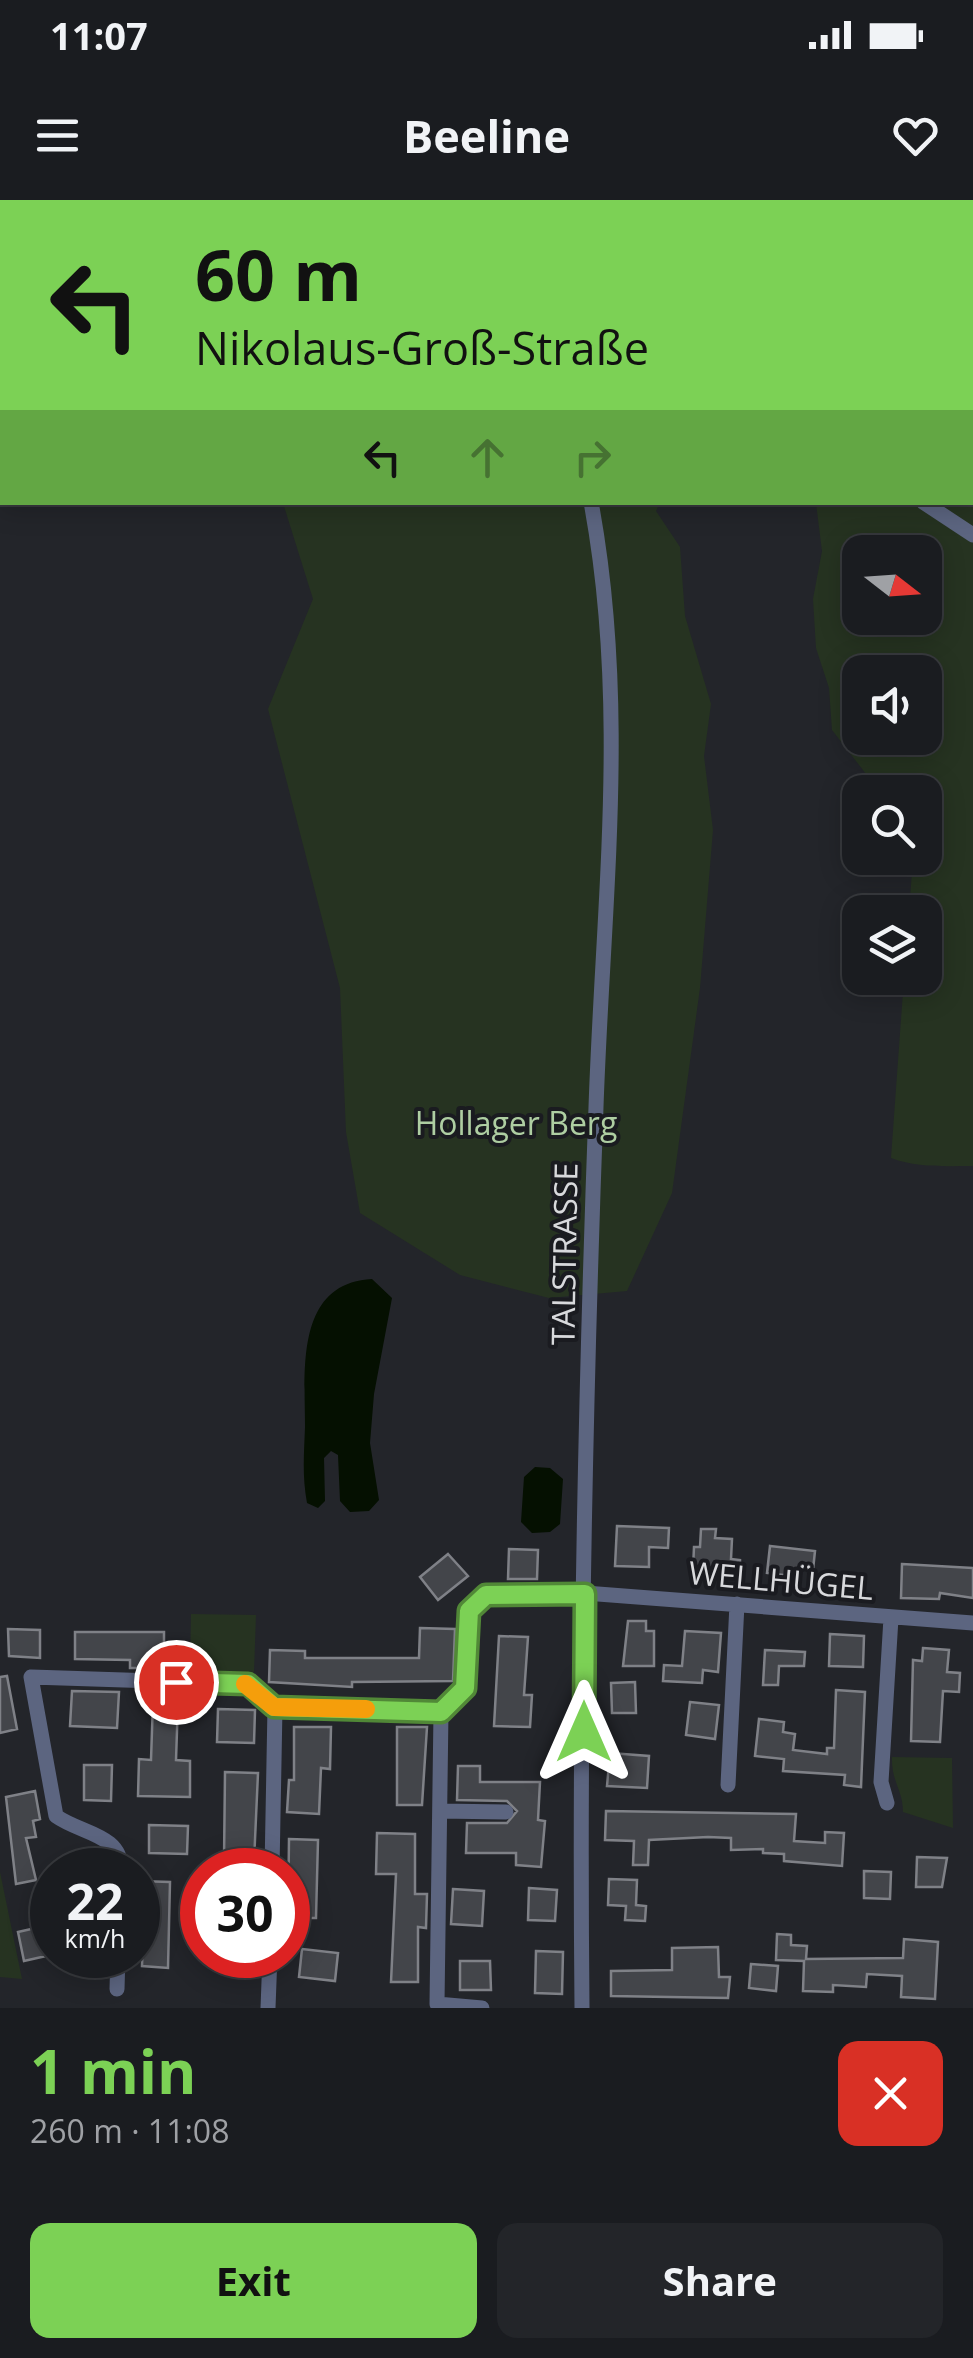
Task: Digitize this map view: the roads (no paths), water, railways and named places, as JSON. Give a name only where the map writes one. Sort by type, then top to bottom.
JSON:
[{"type":"street","name":"TALSTRASSE","points":[[582,2008],[585,1594],[596,1106],[612,796],[613,684],[591,505]]},
{"type":"street","points":[[928,505],[973,535]]},
{"type":"street","name":"WELLHÜGEL","points":[[441,1712],[465,1688],[469,1611],[486,1595],[585,1594],[973,1622]]},
{"type":"street","points":[[728,1785],[737,1604]]},
{"type":"street","points":[[887,1803],[882,1782],[891,1618]]},
{"type":"street","points":[[117,1848],[56,1816],[31,1678],[248,1684],[274,1707],[441,1712],[437,2004],[482,2008]]},
{"type":"street","points":[[272,1848],[274,1707]]},
{"type":"street","points":[[440,1811],[506,1812]]},
{"type":"street","points":[[116,1989],[117,1978]]},
{"type":"park label","name":"Hollager Berg","points":[[516,1124]]}]
